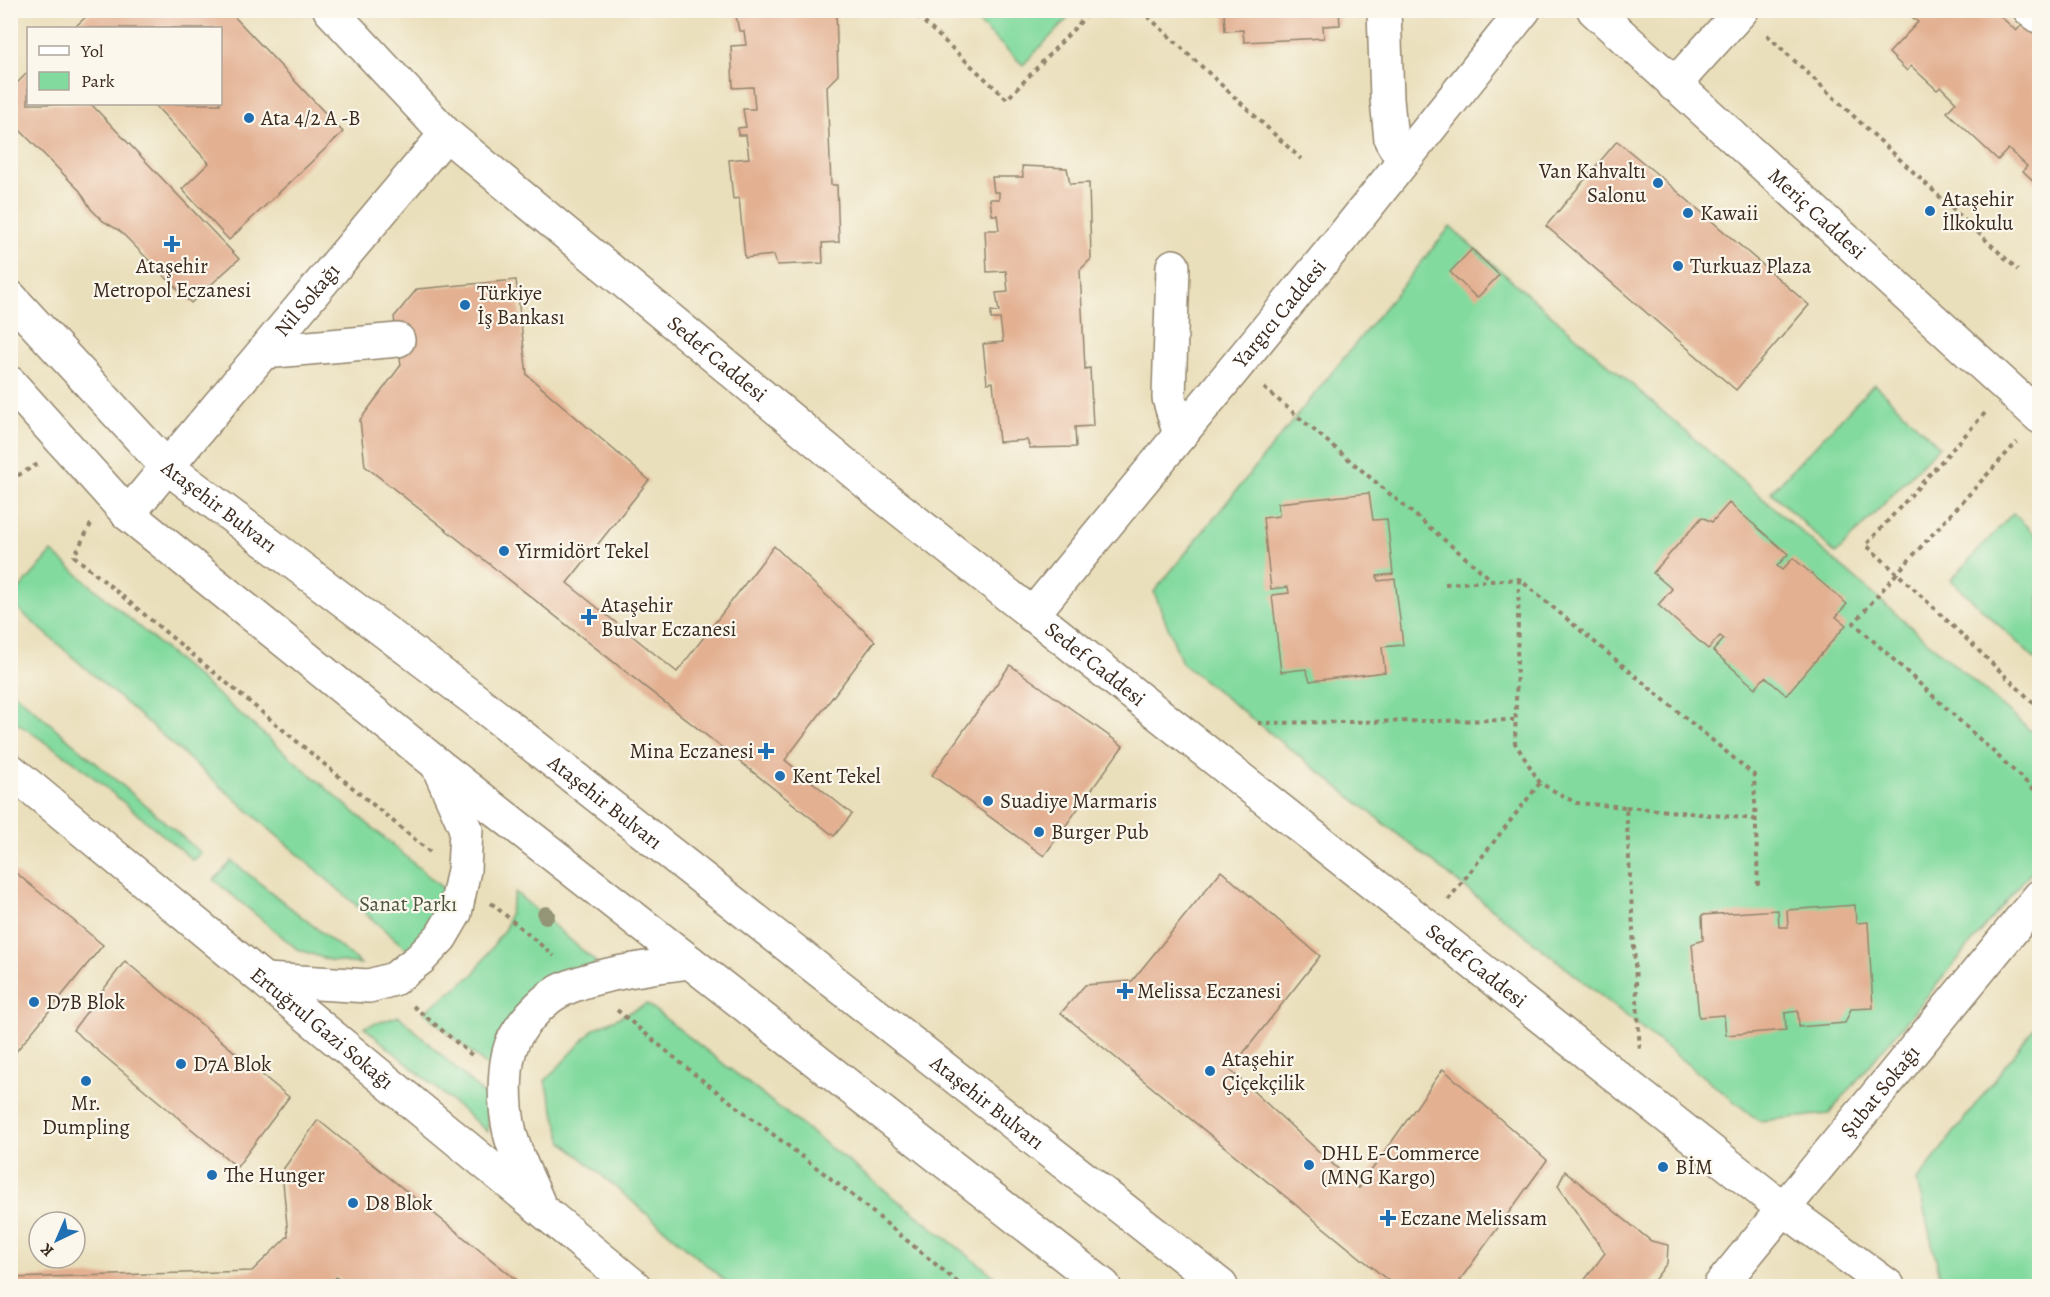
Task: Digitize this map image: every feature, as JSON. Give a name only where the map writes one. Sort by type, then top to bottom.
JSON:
[{"type":"street","name":"Sedef Caddesi","points":[[330,10],[446,134],[883,496],[1784,1209],[1888,1287]]},
{"type":"street","points":[[1384,10],[1391,140],[1403,160]]},
{"type":"street","name":"Yargıcı Caddesi","points":[[1032,615],[1524,10]]},
{"type":"street","name":"Meriç Caddesi","points":[[1594,10],[2008,388],[2031,427]]},
{"type":"street","points":[[1674,85],[1742,10]]},
{"type":"street","points":[[2030,10],[2040,16]]},
{"type":"street","name":"Nil Sokağı","points":[[128,513],[446,134]]},
{"type":"street","points":[[1173,266],[1169,398],[1180,435]]},
{"type":"street","name":"Ataşehir Bulvarı","points":[[10,297],[167,467],[474,699],[1221,1287]]},
{"type":"street","points":[[264,352],[398,339]]},
{"type":"street","points":[[10,384],[128,513],[437,765],[1104,1287]]},
{"type":"street","points":[[265,980],[369,986],[394,979],[420,959],[441,937],[455,913],[464,870],[466,829],[437,765]]},
{"type":"street","name":"Ertuğrul Gazi Sokağı","points":[[10,770],[634,1287]]},
{"type":"street","name":"Şubat Sokağı","points":[[1720,1287],[2040,897]]},
{"type":"street","points":[[541,1209],[510,1134],[507,1064],[514,1039],[530,1017],[551,997],[584,982],[646,968],[690,962]]},
{"type":"path","points":[[911,10],[1007,99],[1092,10]]},
{"type":"path","points":[[1141,10],[1301,159]]},
{"type":"path","points":[[1758,42],[1766,34],[2018,270]]},
{"type":"path","points":[[1237,365],[1493,581]]},
{"type":"path","points":[[2008,388],[1866,545],[2040,709]]},
{"type":"path","points":[[2031,427],[1854,623],[2040,795]]},
{"type":"path","points":[[91,523],[74,556],[693,1073],[847,1191],[962,1287]]},
{"type":"path","points":[[1519,579],[1515,743],[1540,783],[1576,803],[1755,819]]},
{"type":"path","points":[[1445,584],[1519,579],[1754,775],[1758,885]]},
{"type":"path","points":[[1258,723],[1514,720]]},
{"type":"path","points":[[1427,927],[1540,783]]},
{"type":"path","points":[[1626,807],[1643,1098]]},
{"type":"path","points":[[384,982],[507,1085]]},
{"type":"green space","points":[[966,11],[1075,11],[1023,65]]},
{"type":"green space","points":[[1450,227],[2039,738],[2039,862],[1829,1114],[1759,1121],[1182,663],[1154,592]]},
{"type":"green space","points":[[1874,384],[1939,446],[1836,554],[1771,492]]},
{"type":"green space","points":[[2013,513],[2039,538],[2039,663],[1951,580]]},
{"type":"green space","name":"Sanat Parkı","points":[[52,552],[454,898],[412,954],[11,603],[11,599]]},
{"type":"green space","points":[[11,690],[201,853],[193,860],[75,762],[11,719]]},
{"type":"green space","points":[[232,861],[361,964],[332,961],[297,949],[214,880]]},
{"type":"green space","points":[[515,892],[596,962],[492,1070],[424,1012],[474,974],[506,927]]},
{"type":"green space","points":[[647,1004],[1007,1286],[731,1286],[563,1142],[545,1081],[594,1029]]},
{"type":"green space","points":[[399,1016],[486,1096],[488,1132],[364,1027]]},
{"type":"green space","points":[[2039,1021],[2039,1286],[1953,1286],[1940,1276],[1917,1181]]},
{"type":"building","name":"Ata 4/2 A -B","points":[[93,10],[228,10],[343,132],[229,240],[182,189],[209,163],[155,105],[222,105],[222,27],[75,27]]},
{"type":"building","points":[[746,10],[836,10],[838,75],[827,86],[831,185],[837,185],[839,242],[822,243],[823,263],[777,265],[774,255],[745,258],[739,198],[733,199],[729,160],[749,158],[746,135],[738,135],[738,128],[746,127],[743,109],[755,109],[753,87],[733,88],[731,46],[746,45],[744,31],[739,31],[736,16],[745,16]]},
{"type":"building","points":[[1224,10],[1339,10],[1340,25],[1323,26],[1324,38],[1244,42],[1243,30],[1225,31]]},
{"type":"building","points":[[1920,10],[1994,10],[2016,31],[2025,22],[2040,36],[2040,187],[2023,171],[2027,166],[2008,149],[1998,160],[1947,112],[1956,102],[1941,87],[1937,90],[1911,66],[1907,71],[1889,53],[1918,22],[1913,18]]},
{"type":"building","points":[[27,73],[27,105],[92,105],[239,259],[191,303],[120,231],[103,221],[91,209],[80,191],[10,120],[10,90]]},
{"type":"building","name":"Turkuaz Plaza","points":[[1617,141],[1809,305],[1736,390],[1546,226]]},
{"type":"building","points":[[1022,166],[1067,168],[1070,184],[1089,183],[1091,259],[1080,270],[1085,369],[1090,368],[1093,426],[1075,427],[1076,447],[1030,448],[1027,440],[999,442],[993,382],[987,383],[983,344],[1003,342],[1000,319],[991,319],[991,311],[999,312],[996,293],[1008,292],[1006,271],[987,272],[985,230],[999,230],[997,215],[992,215],[990,199],[999,199],[999,192],[994,192],[992,177],[1023,177]]},
{"type":"building","points":[[1472,249],[1499,275],[1477,298],[1450,272]]},
{"type":"building","points":[[516,280],[527,375],[649,480],[567,583],[677,672],[774,546],[875,641],[785,760],[852,814],[834,836],[365,466],[360,420],[401,365],[394,317],[417,289]]},
{"type":"building","points":[[1369,493],[1373,520],[1387,519],[1393,574],[1377,576],[1378,581],[1395,579],[1403,645],[1382,647],[1385,672],[1310,681],[1306,669],[1281,672],[1272,595],[1289,593],[1288,587],[1271,589],[1263,518],[1279,516],[1278,503]]},
{"type":"building","points":[[1729,503],[1788,554],[1777,566],[1782,570],[1793,558],[1847,604],[1836,617],[1846,625],[1786,695],[1765,677],[1755,688],[1713,651],[1724,639],[1720,636],[1708,649],[1658,605],[1672,589],[1653,573],[1702,517],[1712,522]]},
{"type":"building","points":[[1010,665],[1123,746],[1044,856],[932,775]]},
{"type":"building","name":"D7B Blok","points":[[10,868],[103,945],[10,1059]]},
{"type":"building","points":[[1221,871],[1320,956],[1230,1070],[1359,1188],[1443,1069],[1547,1160],[1460,1280],[1467,1286],[1395,1286],[1061,1013],[1085,985],[1132,981]]},
{"type":"building","points":[[1855,905],[1856,923],[1868,922],[1873,1008],[1851,1009],[1845,1023],[1799,1027],[1798,1011],[1785,1013],[1786,1030],[1726,1035],[1724,1015],[1699,1017],[1692,944],[1703,940],[1702,915],[1778,910],[1779,927],[1788,927],[1787,910]]},
{"type":"building","name":"D7A Blok","points":[[125,961],[289,1097],[237,1167],[73,1030]]},
{"type":"building","name":"D8 Blok","points":[[318,1120],[524,1286],[348,1286],[336,1277],[329,1286],[10,1286],[10,1278],[252,1271],[288,1236],[282,1171]]},
{"type":"building","points":[[1565,1171],[1651,1241],[1668,1245],[1667,1263],[1650,1286],[1580,1286],[1605,1253],[1558,1186]]},
{"type":"place","name":"Ata 4/2 A -B","points":[[249,118]]},
{"type":"place","name":"Van Kahvaltı Salonu","points":[[1658,183]]},
{"type":"place","name":"Ataşehir İlkokulu","points":[[1930,211]]},
{"type":"place","name":"Kawaii","points":[[1688,213]]},
{"type":"place","name":"Ataşehir Metropol Eczanesi","points":[[172,244]]},
{"type":"place","name":"Turkuaz Plaza","points":[[1678,266]]},
{"type":"place","name":"Türkiye İş Bankası","points":[[465,305]]},
{"type":"place","name":"Yirmidört Tekel","points":[[504,551]]},
{"type":"place","name":"Ataşehir Bulvar Eczanesi","points":[[589,617]]},
{"type":"place","name":"Mina Eczanesi","points":[[766,751]]},
{"type":"place","name":"Kent Tekel","points":[[780,776]]},
{"type":"place","name":"Suadiye Marmaris","points":[[988,801]]},
{"type":"place","name":"Burger Pub","points":[[1039,832]]},
{"type":"place","name":"Melissa Eczanesi","points":[[1125,991]]},
{"type":"place","name":"D7B Blok","points":[[34,1002]]},
{"type":"place","name":"D7A Blok","points":[[181,1064]]},
{"type":"place","name":"Ataşehir Çiçekçilik","points":[[1210,1071]]},
{"type":"place","name":"Mr. Dumpling","points":[[86,1081]]},
{"type":"place","name":"DHL E-Commerce (MNG Kargo)","points":[[1309,1165]]},
{"type":"place","name":"BİM","points":[[1663,1167]]},
{"type":"place","name":"The Hunger","points":[[212,1175]]},
{"type":"place","name":"D8 Blok","points":[[353,1203]]},
{"type":"place","name":"Eczane Melissam","points":[[1388,1218]]}]
